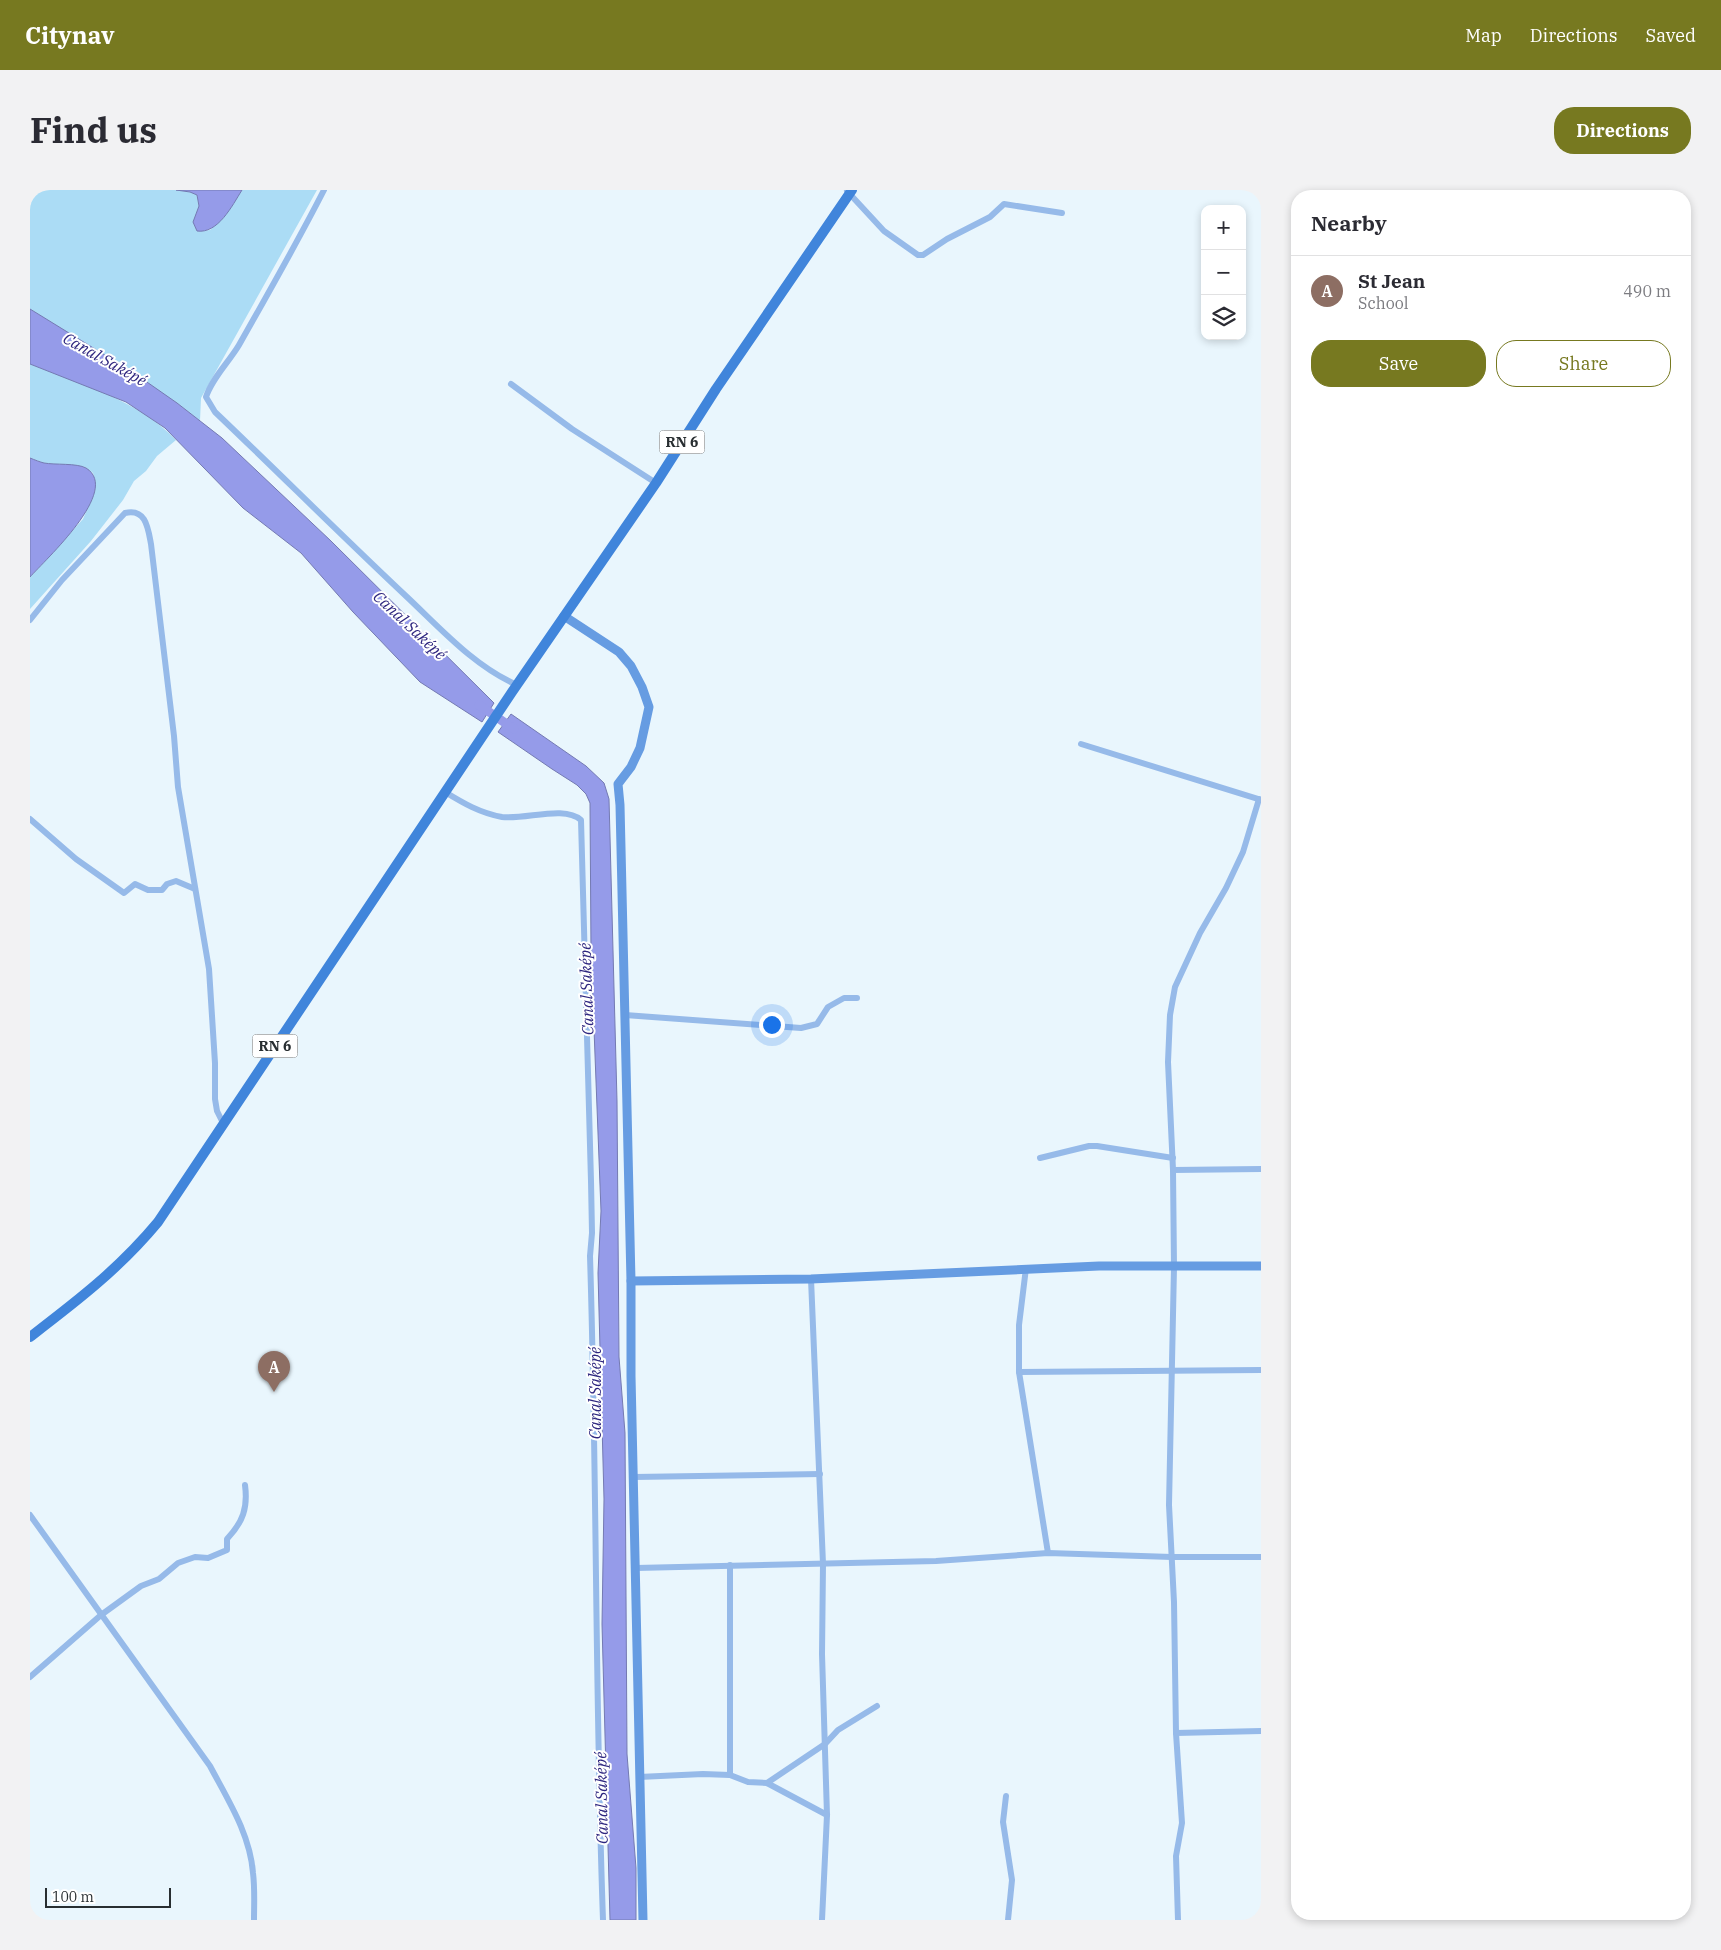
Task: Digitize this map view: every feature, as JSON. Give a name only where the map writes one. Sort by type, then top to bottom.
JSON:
[{"type":"main road","name":"RN 6","points":[[30,1337],[111,1273],[135,1250],[158,1222],[514,688],[656,483],[716,389],[849,191]]},
{"type":"street","points":[[324,190],[268,296],[229,361],[208,390],[206,397],[215,412],[425,614],[469,654],[514,688]]},
{"type":"street","points":[[849,191],[884,231],[918,255],[923,255],[947,239],[990,217],[1004,204],[1062,213]]},
{"type":"street","points":[[511,384],[572,429],[656,483]]},
{"type":"street","points":[[30,620],[62,580],[125,513],[133,511],[139,513],[148,525],[151,544],[168,681],[178,787],[209,969],[215,1063],[215,1099],[217,1111],[224,1123]]},
{"type":"street","points":[[564,616],[619,652],[631,666],[642,687],[648,708],[640,748],[631,767],[618,784],[631,1281],[631,1376],[643,1920]]},
{"type":"street","points":[[1081,744],[1260,799],[1242,852],[1226,888],[1200,933],[1176,987],[1170,1015],[1168,1062],[1173,1158],[1174,1267],[1169,1505],[1176,1733],[1182,1823],[1176,1856],[1178,1920]]},
{"type":"street","points":[[445,792],[483,813],[503,817],[524,818],[558,812],[575,814],[581,820],[592,1233],[590,1256],[595,1450],[598,1789],[603,1920]]},
{"type":"street","points":[[30,819],[76,859],[124,893],[135,884],[148,890],[162,890],[168,884],[176,881],[195,889]]},
{"type":"street","points":[[625,1015],[801,1028],[817,1024],[828,1007],[844,998],[857,998]]},
{"type":"street","points":[[1040,1158],[1089,1146],[1097,1146],[1173,1158]]},
{"type":"street","points":[[1173,1170],[1261,1170]]},
{"type":"street","points":[[631,1281],[811,1279],[1099,1266],[1261,1266]]},
{"type":"street","points":[[1026,1268],[1018,1325],[1019,1372],[1048,1553]]},
{"type":"street","points":[[811,1279],[823,1564],[822,1654],[827,1815],[822,1920]]},
{"type":"street","points":[[1019,1372],[1261,1370]]},
{"type":"street","points":[[634,1477],[820,1474]]},
{"type":"street","points":[[30,1677],[101,1615],[141,1586],[159,1579],[178,1563],[195,1557],[208,1558],[226,1550],[227,1539],[240,1526],[247,1500],[245,1485]]},
{"type":"street","points":[[30,1516],[210,1766],[232,1806],[246,1838],[253,1872],[254,1920]]},
{"type":"street","points":[[636,1568],[936,1561],[1048,1553],[1172,1557],[1261,1557]]},
{"type":"street","points":[[730,1565],[730,1775]]},
{"type":"street","points":[[767,1784],[825,1744],[838,1730],[877,1706]]},
{"type":"street","points":[[1176,1733],[1261,1731]]},
{"type":"street","points":[[639,1777],[703,1774],[730,1775],[748,1782],[767,1784],[827,1815]]},
{"type":"street","points":[[1006,1796],[1003,1822],[1012,1880],[1008,1920]]},
{"type":"shaded area","points":[[30,190],[176,190],[190,192],[197,195],[199,206],[194,222],[197,231],[210,230],[224,216],[242,190],[317,190],[201,398],[200,421],[177,403],[30,309]]},
{"type":"shaded area","points":[[30,364],[108,394],[144,414],[176,440],[157,456],[146,471],[134,481],[123,500],[91,541],[30,609],[30,577],[83,519],[95,491],[95,481],[93,473],[85,467],[43,463],[30,458]]},
{"type":"water","points":[[176,190],[242,190],[218,224],[205,231],[197,231],[193,222],[199,206],[197,195]]},
{"type":"water","points":[[30,309],[134,373],[222,438],[331,541],[494,703],[482,722],[420,682],[353,612],[301,553],[243,508],[165,428],[126,402],[30,364]]},
{"type":"water","points":[[30,458],[44,463],[77,465],[86,468],[95,478],[95,492],[88,508],[64,541],[30,577]]},
{"type":"water","points":[[511,714],[586,766],[604,783],[609,799],[617,1101],[619,1357],[625,1433],[627,1754],[636,1868],[636,1920],[610,1920],[602,1624],[604,1499],[598,1273],[601,1211],[591,951],[590,803],[586,794],[577,785],[498,732]]},
{"type":"waterway","name":"Canal Saképé","points":[[479,705],[514,729]]},
{"type":"place","name":"St Jean","points":[[274,1392]]}]
